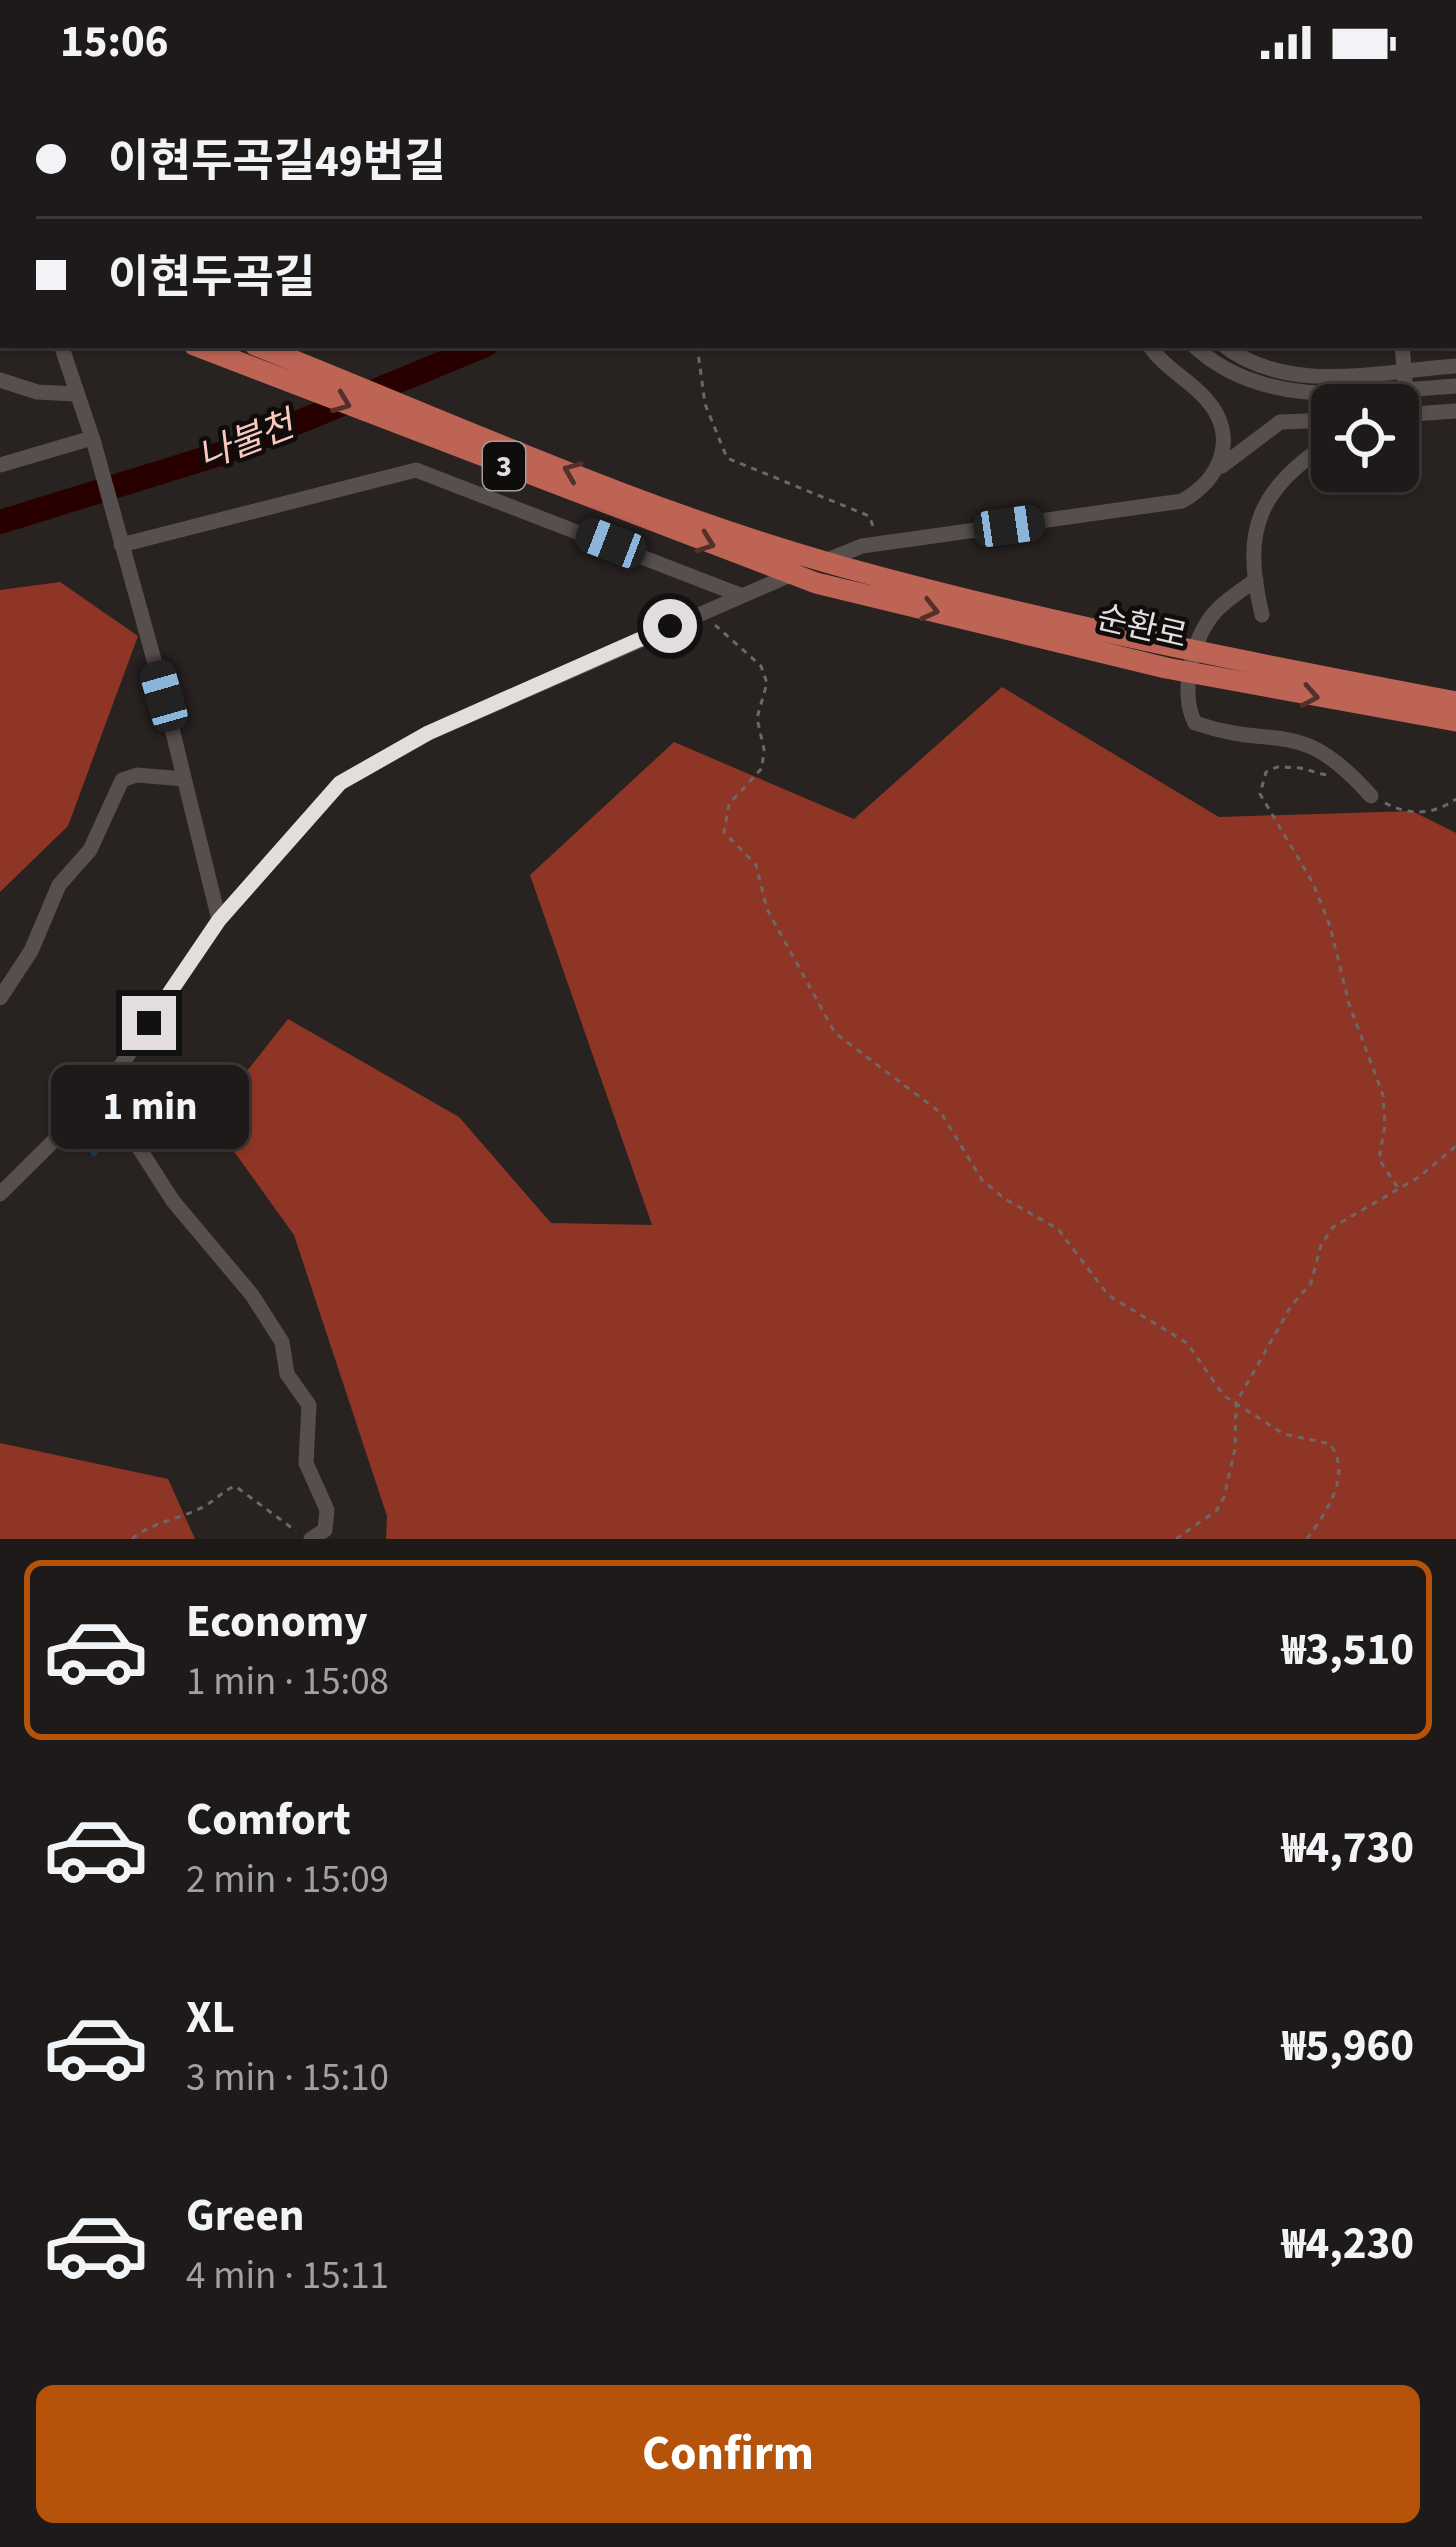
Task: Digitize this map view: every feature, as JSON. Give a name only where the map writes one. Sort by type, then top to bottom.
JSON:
[{"type":"highway","name":"순환로","points":[[202,348],[816,583],[1166,668],[1456,721]]},
{"type":"highway","name":"순환로","points":[[263,348],[638,497],[840,566],[1173,647],[1456,703]]},
{"type":"street","points":[[62,348],[93,440],[219,920]]},
{"type":"street","points":[[1152,348],[1209,401],[1220,426],[1222,466]]},
{"type":"street","points":[[1198,348],[1240,375],[1277,390],[1349,393],[1456,386]]},
{"type":"street","points":[[1228,348],[1266,369],[1310,377],[1456,366]]},
{"type":"street","points":[[1402,348],[1403,384]]},
{"type":"street","points":[[0,380],[37,392],[75,394]]},
{"type":"street","points":[[1419,410],[1456,411]]},
{"type":"street","points":[[0,1194],[103,1092],[219,920],[340,783],[428,733],[862,546],[1182,501],[1206,488],[1222,466],[1280,422],[1311,421]]},
{"type":"street","points":[[0,465],[93,440]]},
{"type":"street","points":[[1262,615],[1256,580],[1259,516],[1271,490],[1311,454]]},
{"type":"street","points":[[118,537],[416,470],[740,595]]},
{"type":"street","points":[[1256,580],[1214,613],[1197,644],[1187,693],[1195,723],[1294,738],[1318,748],[1371,796]]},
{"type":"street","points":[[0,998],[31,951],[58,885],[90,850],[122,780],[137,776],[184,779]]},
{"type":"street","points":[[103,1092],[173,1201],[252,1294],[282,1342],[287,1374],[309,1405],[306,1463],[327,1510],[326,1529],[308,1539]]},
{"type":"path","points":[[697,348],[704,404],[727,458],[869,516],[880,544]]},
{"type":"path","points":[[710,608],[715,625],[760,666],[767,683],[757,718],[762,768],[729,804],[724,832],[756,865],[767,909],[826,1023],[941,1113],[982,1180],[1005,1199],[1058,1228],[1108,1295],[1186,1343],[1224,1396],[1284,1434],[1330,1444],[1339,1456],[1340,1474],[1307,1539]]},
{"type":"path","points":[[1332,776],[1277,767],[1266,772],[1260,794],[1313,883],[1330,926],[1349,1004],[1383,1095],[1379,1159],[1398,1188]]},
{"type":"path","points":[[1371,796],[1412,813],[1440,810],[1456,800]]},
{"type":"path","points":[[1176,1539],[1217,1510],[1224,1497],[1235,1449],[1236,1403],[1291,1306],[1311,1283],[1322,1245],[1334,1227],[1456,1146]]},
{"type":"path","points":[[132,1539],[150,1525],[207,1506],[219,1492],[235,1486],[308,1539]]},
{"type":"shaded area","points":[[60,582],[138,636],[68,826],[0,892],[0,590]]},
{"type":"shaded area","points":[[1002,687],[1219,817],[1412,811],[1456,833],[1456,1539],[386,1539],[387,1516],[294,1235],[210,1118],[288,1019],[459,1117],[551,1223],[652,1225],[530,875],[674,742],[854,819]]},
{"type":"shaded area","points":[[0,1443],[168,1479],[195,1539],[0,1539]]},
{"type":"building","points":[[101,1111],[115,1133],[94,1157],[76,1136]]},
{"type":"waterway","name":"나불천","points":[[0,522],[226,452],[479,348]]},
{"type":"route","points":[[149,1023],[219,920],[340,783],[428,733],[670,626]]}]
